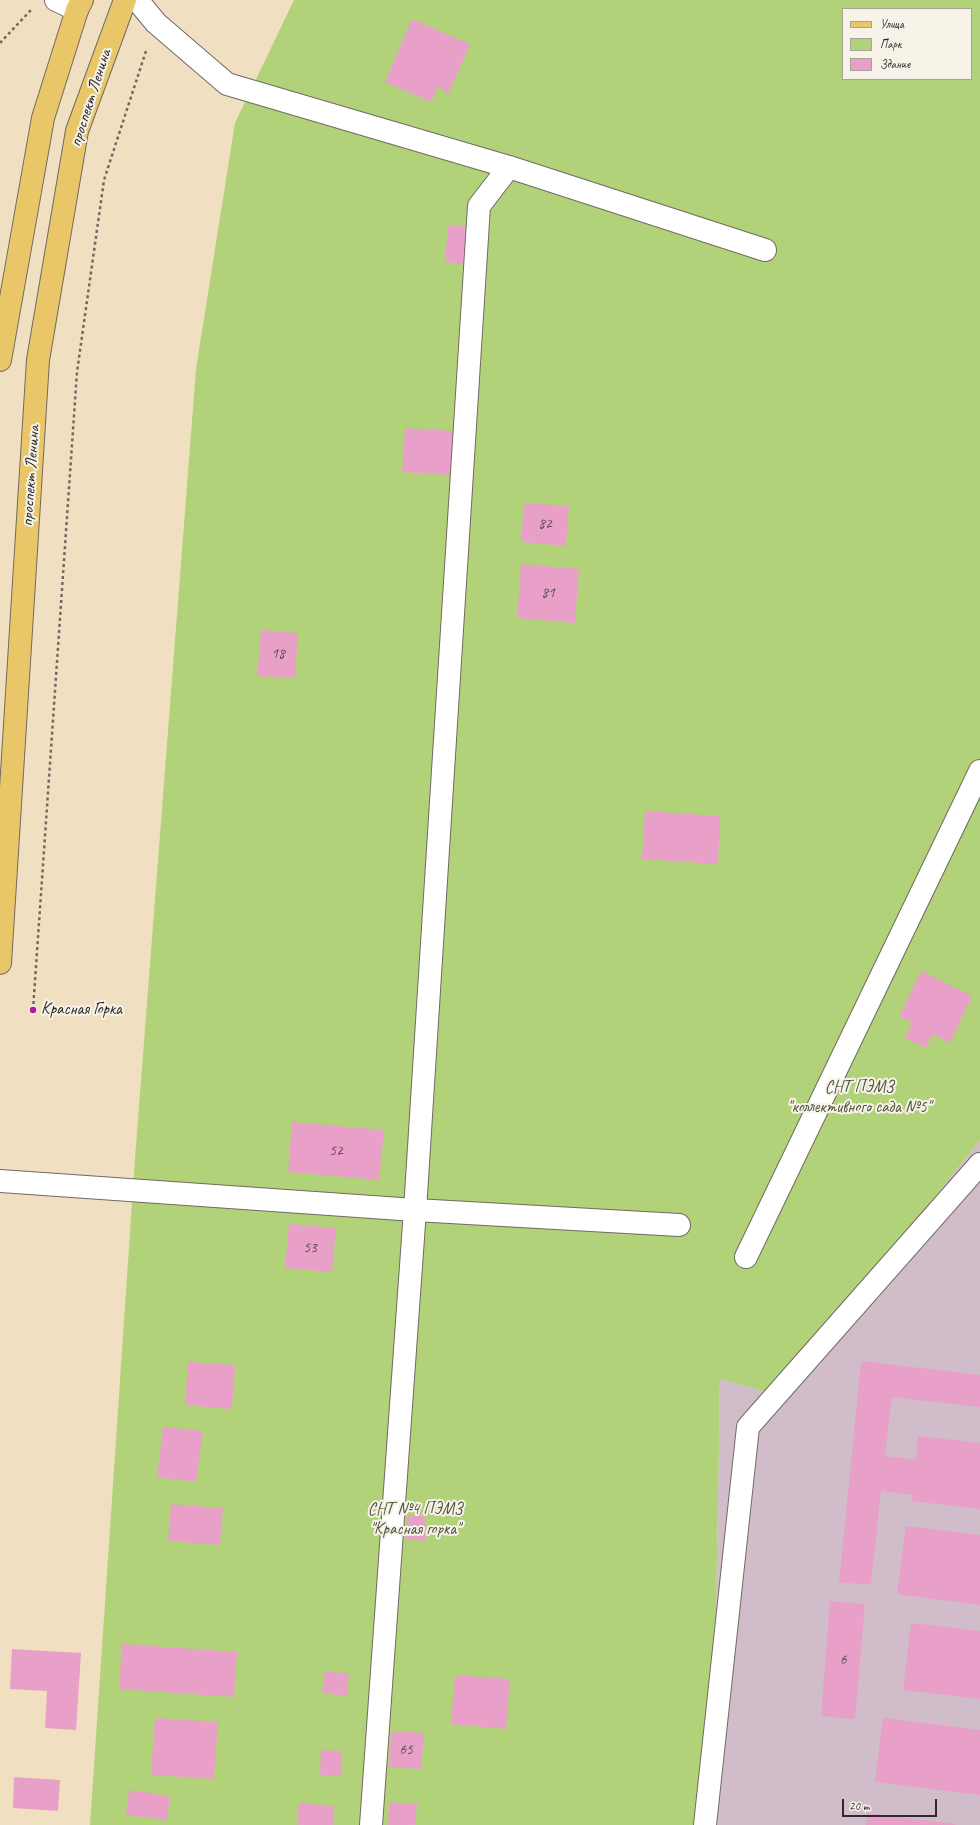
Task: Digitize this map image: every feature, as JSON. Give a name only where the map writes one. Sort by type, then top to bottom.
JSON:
[{"type":"main road","name":"проспект Ленина","points":[[0,964],[38,360],[77,131],[125,0]]},
{"type":"main road","points":[[0,360],[43,118],[79,5]]},
{"type":"street","points":[[137,0],[156,23],[227,84],[509,167],[765,250]]},
{"type":"street","points":[[46,3],[79,5]]},
{"type":"street","points":[[370,1825],[415,1210],[479,206],[509,167]]},
{"type":"street","points":[[746,1257],[980,771]]},
{"type":"street","points":[[705,1825],[748,1428],[980,1164]]},
{"type":"street","points":[[0,1181],[415,1210],[679,1225]]},
{"type":"path","points":[[0,43],[46,3]]},
{"type":"path","points":[[33,1010],[76,372],[104,180],[156,23]]},
{"type":"shaded area","points":[[980,1140],[980,1825],[705,1825],[715,1672],[720,1378],[778,1395]]},
{"type":"green space","name":"СНТ №4 ПЭМЗ \"Красная горка\"","points":[[294,0],[980,0],[980,1140],[778,1395],[720,1379],[715,1672],[705,1825],[90,1825],[135,1158],[196,369],[235,123]]},
{"type":"building","points":[[412,19],[470,44],[448,95],[438,86],[431,102],[385,82]]},
{"type":"building","points":[[448,225],[470,227],[466,264],[445,262]]},
{"type":"building","points":[[405,428],[453,431],[450,475],[402,472]]},
{"type":"building","points":[[524,503],[569,506],[566,546],[521,542]]},
{"type":"building","points":[[521,564],[579,569],[575,623],[517,618]]},
{"type":"building","points":[[261,630],[298,633],[295,678],[257,676]]},
{"type":"building","points":[[645,811],[720,816],[718,864],[642,859]]},
{"type":"building","points":[[921,971],[972,996],[950,1043],[932,1034],[926,1048],[905,1038],[912,1022],[899,1017]]},
{"type":"building","points":[[292,1122],[384,1130],[379,1180],[288,1172]]},
{"type":"building","points":[[289,1224],[336,1228],[332,1272],[285,1268]]},
{"type":"building","points":[[861,1361],[980,1375],[980,1407],[892,1397],[885,1456],[916,1460],[918,1436],[980,1443],[980,1509],[911,1501],[912,1495],[881,1491],[871,1584],[839,1583]]},
{"type":"building","points":[[188,1362],[235,1365],[232,1409],[185,1405]]},
{"type":"building","points":[[163,1427],[203,1431],[196,1482],[157,1477]]},
{"type":"building","points":[[171,1504],[223,1508],[220,1545],[168,1541]]},
{"type":"building","points":[[408,1515],[426,1516],[425,1541],[406,1539]]},
{"type":"building","points":[[906,1526],[980,1535],[980,1605],[897,1594]]},
{"type":"building","points":[[830,1601],[865,1604],[855,1719],[821,1716]]},
{"type":"building","points":[[911,1623],[980,1631],[980,1699],[903,1690]]},
{"type":"building","points":[[122,1644],[237,1652],[234,1697],[119,1689]]},
{"type":"building","points":[[12,1649],[81,1653],[76,1730],[45,1728],[47,1691],[10,1689]]},
{"type":"building","points":[[325,1671],[349,1674],[347,1696],[322,1693]]},
{"type":"building","points":[[455,1675],[510,1679],[506,1729],[451,1724]]},
{"type":"building","points":[[155,1718],[218,1722],[214,1779],[151,1775]]},
{"type":"building","points":[[883,1718],[980,1730],[980,1795],[875,1782]]},
{"type":"building","points":[[391,1731],[424,1733],[421,1769],[389,1767]]},
{"type":"building","points":[[321,1750],[342,1751],[342,1776],[320,1775]]},
{"type":"building","points":[[14,1777],[60,1780],[58,1811],[13,1808]]},
{"type":"building","points":[[129,1790],[170,1796],[167,1820],[126,1815]]},
{"type":"building","points":[[389,1802],[417,1804],[415,1825],[388,1825]]},
{"type":"building","points":[[299,1803],[334,1806],[333,1825],[297,1825]]},
{"type":"building","points":[[868,1813],[955,1824],[955,1825],[866,1825]]},
{"type":"place","name":"Красная Горка","points":[[33,1010]]},
{"type":"park label","name":"СНТ ПЭМЗ \"коллективного сада №5\"","points":[[859,1098]]}]
